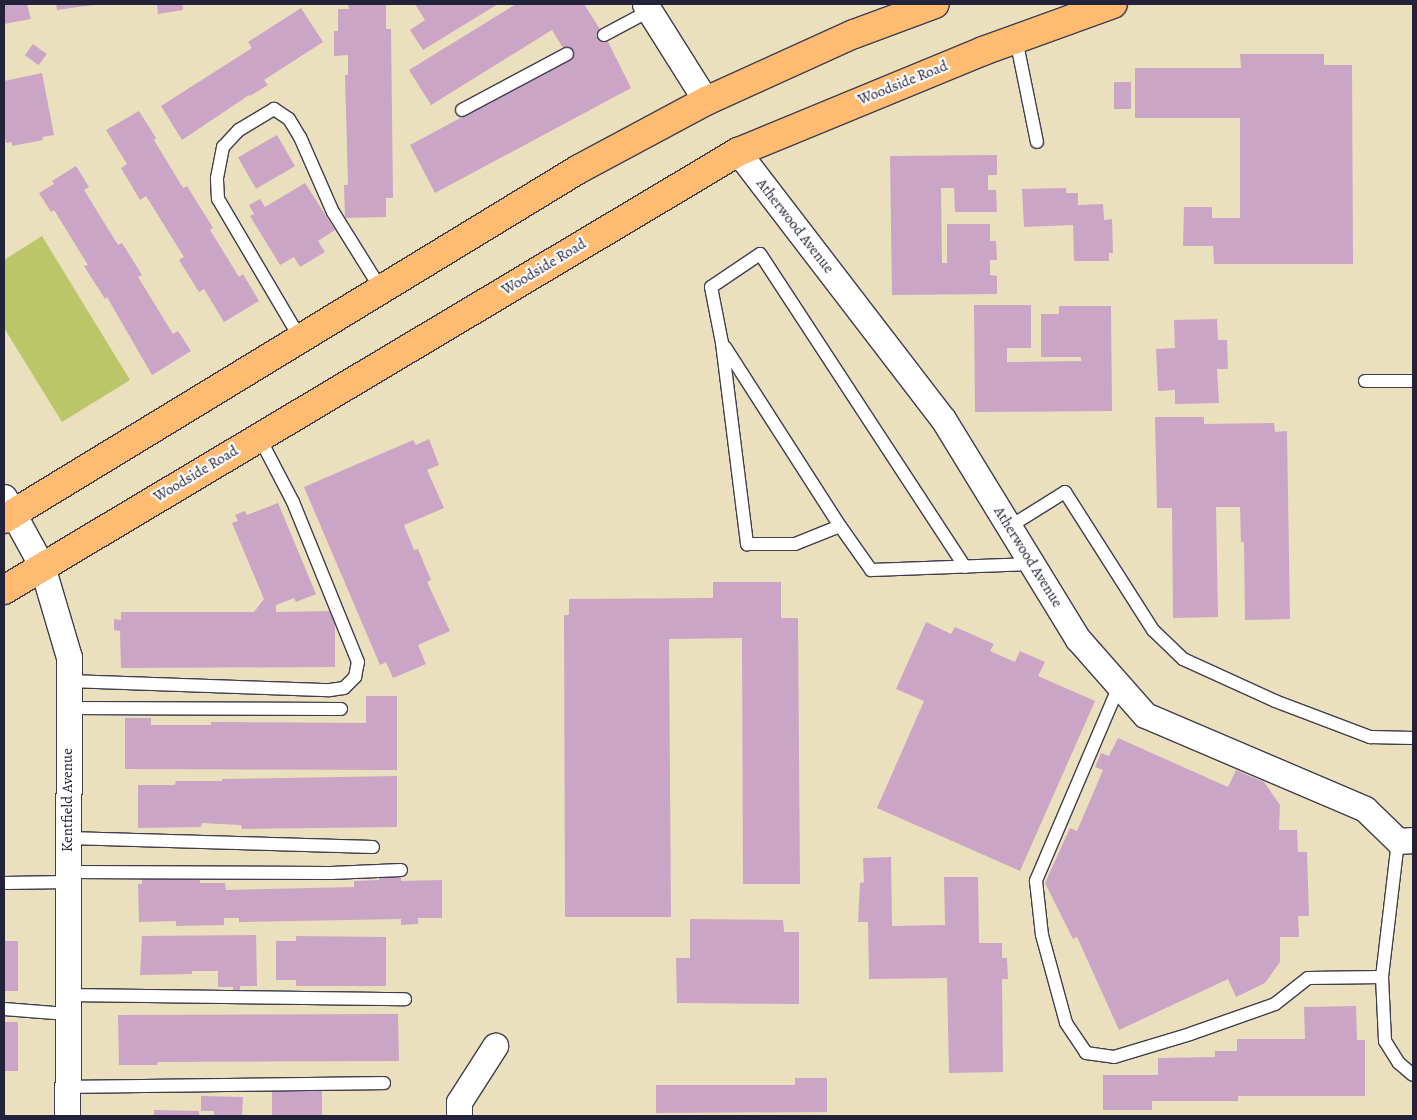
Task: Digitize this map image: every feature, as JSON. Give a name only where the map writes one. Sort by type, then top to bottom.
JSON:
[{"type":"main road","points":[[7,510],[300,338],[579,169],[706,101],[854,34],[934,4]]},
{"type":"main road","name":"Woodside Road","points":[[4,590],[738,152],[1016,38],[1113,4]]},
{"type":"street","points":[[647,7],[706,101]]},
{"type":"street","name":"Atherwood Avenue","points":[[738,152],[943,419],[1078,639],[1145,715],[1365,809],[1405,841]]},
{"type":"street","name":"Kentfield Avenue","points":[[7,510],[42,566],[69,657],[67,1116]]},
{"type":"street","points":[[459,1116],[459,1102],[495,1046]]},
{"type":"lane","points":[[604,35],[647,7]]},
{"type":"lane","points":[[1016,38],[1037,142]]},
{"type":"lane","points":[[462,110],[567,54]]},
{"type":"lane","points":[[300,338],[218,199],[217,178],[222,147],[239,130],[274,109],[288,119],[300,137],[333,212],[381,289]]},
{"type":"lane","points":[[840,526],[795,544],[747,544],[722,343],[711,287],[760,254],[966,567]]},
{"type":"lane","points":[[722,343],[840,526],[871,570],[1033,564]]},
{"type":"lane","points":[[1366,381],[1413,381]]},
{"type":"lane","points":[[68,681],[330,690],[344,688],[355,677],[358,662],[293,502],[259,437]]},
{"type":"lane","points":[[1010,527],[1065,492],[1153,630],[1183,659],[1275,701],[1370,737],[1413,738]]},
{"type":"lane","points":[[1119,686],[1036,881],[1042,935],[1066,1023],[1086,1053],[1114,1057],[1190,1034],[1275,1004],[1308,978],[1382,977]]},
{"type":"lane","points":[[68,708],[341,709]]},
{"type":"lane","points":[[68,838],[373,847]]},
{"type":"lane","points":[[1405,841],[1382,977],[1385,1041],[1399,1063],[1413,1074]]},
{"type":"lane","points":[[4,884],[68,877],[401,870]]},
{"type":"lane","points":[[4,1009],[67,1004],[405,1000]]},
{"type":"lane","points":[[67,1087],[384,1084]]},
{"type":"green space","points":[[42,236],[130,380],[62,422],[4,328],[4,260]]},
{"type":"building","points":[[4,4],[27,4],[31,19],[4,24]]},
{"type":"building","points":[[56,4],[93,4],[93,5],[57,10]]},
{"type":"building","points":[[157,4],[182,4],[183,10],[158,14]]},
{"type":"building","points":[[348,4],[386,4],[386,29],[391,29],[393,198],[386,198],[386,217],[345,218],[344,185],[348,185],[345,75],[348,75],[348,55],[334,56],[334,31],[338,31],[338,9],[349,9]]},
{"type":"building","points":[[415,4],[498,4],[423,50],[410,30],[425,20]]},
{"type":"building","points":[[516,4],[584,4],[608,42],[631,88],[435,193],[410,145],[570,59],[552,30],[431,105],[409,70]]},
{"type":"building","points":[[301,8],[323,42],[264,80],[268,85],[249,95],[182,140],[161,106],[252,48],[248,42]]},
{"type":"building","points":[[33,44],[47,54],[39,65],[25,55]]},
{"type":"building","points":[[1240,54],[1324,54],[1324,65],[1352,65],[1353,264],[1214,264],[1213,246],[1183,246],[1184,207],[1212,207],[1212,218],[1240,218],[1240,118],[1135,118],[1135,68],[1241,68]]},
{"type":"building","points":[[42,73],[54,135],[42,137],[43,140],[12,146],[12,142],[6,143],[4,130],[4,81]]},
{"type":"building","points":[[1114,82],[1131,82],[1131,109],[1114,109]]},
{"type":"building","points":[[139,111],[183,188],[187,186],[213,228],[210,230],[239,277],[243,274],[259,301],[224,322],[204,289],[199,292],[179,260],[184,257],[146,196],[140,200],[121,168],[127,164],[106,130]]},
{"type":"building","points":[[277,135],[295,166],[256,189],[238,158]]},
{"type":"building","points":[[997,155],[997,175],[988,175],[988,190],[996,190],[997,212],[955,212],[954,188],[941,188],[942,263],[947,263],[947,224],[990,224],[990,241],[996,241],[997,260],[990,260],[990,275],[997,276],[997,294],[892,295],[890,156]]},
{"type":"building","points":[[76,166],[89,187],[84,190],[118,245],[122,243],[142,275],[138,277],[173,334],[178,331],[191,351],[152,375],[107,297],[105,299],[84,266],[88,265],[54,210],[51,212],[39,193],[54,184],[52,181]]},
{"type":"building","points":[[305,183],[335,230],[318,241],[325,252],[300,267],[294,257],[280,265],[250,216],[254,214],[249,205],[260,199],[265,207]]},
{"type":"building","points":[[1066,188],[1066,193],[1078,193],[1078,205],[1103,204],[1104,220],[1112,219],[1113,253],[1109,253],[1109,261],[1074,261],[1073,225],[1024,227],[1022,189]]},
{"type":"building","points":[[974,305],[1031,305],[1031,348],[1007,348],[1007,362],[1081,361],[1081,357],[1041,357],[1041,314],[1059,314],[1059,306],[1111,306],[1112,411],[975,412]]},
{"type":"building","points":[[1217,319],[1218,340],[1227,340],[1228,369],[1217,369],[1219,403],[1175,404],[1175,390],[1158,391],[1156,349],[1175,348],[1174,320]]},
{"type":"building","points":[[1155,417],[1204,417],[1204,424],[1274,423],[1275,432],[1287,431],[1290,619],[1245,620],[1244,542],[1241,542],[1240,507],[1216,507],[1218,617],[1173,618],[1172,508],[1157,508]]},
{"type":"building","points":[[429,439],[439,465],[427,470],[444,508],[404,525],[414,550],[418,549],[431,580],[427,582],[450,631],[418,645],[426,664],[393,678],[386,662],[380,665],[304,487],[413,440],[416,445]]},
{"type":"building","points":[[278,503],[316,594],[296,602],[294,598],[276,605],[276,612],[335,611],[335,667],[121,668],[120,631],[114,630],[114,619],[121,620],[121,612],[254,612],[264,599],[232,523],[238,521],[235,515],[245,511],[247,515]]},
{"type":"building","points":[[713,582],[781,582],[781,618],[798,618],[800,884],[743,884],[742,638],[669,639],[671,917],[565,917],[564,615],[569,615],[569,599],[713,598]]},
{"type":"building","points":[[926,622],[951,634],[955,627],[994,644],[990,651],[1015,662],[1020,651],[1045,662],[1038,676],[1095,701],[1020,871],[877,808],[924,701],[896,689]]},
{"type":"building","points":[[366,696],[397,696],[397,770],[125,769],[125,718],[151,718],[151,725],[211,725],[211,722],[366,723]]},
{"type":"building","points":[[1118,738],[1228,787],[1236,770],[1264,782],[1280,805],[1279,830],[1297,830],[1298,852],[1307,852],[1309,916],[1298,916],[1299,937],[1280,937],[1280,962],[1265,983],[1236,997],[1228,979],[1119,1030],[1077,937],[1073,939],[1045,883],[1070,828],[1077,831],[1103,770],[1095,767],[1101,753],[1109,756]]},
{"type":"building","points":[[397,776],[397,827],[242,829],[241,825],[202,823],[201,827],[138,828],[138,785],[175,785],[176,781],[222,781],[222,779]]},
{"type":"building","points":[[891,857],[892,926],[945,925],[944,877],[978,877],[979,943],[1002,943],[1002,958],[1007,958],[1008,979],[1002,979],[1003,1072],[949,1073],[947,978],[869,979],[868,922],[858,922],[860,883],[864,882],[863,858]]},
{"type":"building","points":[[379,876],[401,876],[401,881],[442,880],[442,918],[418,918],[418,924],[401,925],[401,919],[239,922],[239,918],[224,918],[224,925],[176,926],[176,921],[139,922],[138,884],[142,884],[142,879],[200,878],[200,883],[225,883],[226,890],[354,887],[354,881],[379,880]]},
{"type":"building","points":[[690,919],[783,920],[784,932],[799,932],[799,1004],[677,1003],[676,958],[690,958]]},
{"type":"building","points":[[256,935],[257,986],[240,986],[240,992],[233,991],[233,987],[218,987],[218,971],[192,971],[192,974],[140,975],[142,936]]},
{"type":"building","points":[[296,936],[386,937],[386,986],[296,986],[296,980],[276,980],[276,941],[296,941]]},
{"type":"building","points":[[4,941],[18,941],[18,991],[4,991]]},
{"type":"building","points":[[1356,1006],[1357,1040],[1365,1040],[1365,1096],[1238,1096],[1238,1101],[1152,1101],[1152,1110],[1103,1110],[1103,1075],[1158,1075],[1158,1058],[1215,1057],[1215,1051],[1237,1051],[1237,1039],[1305,1039],[1304,1007]]},
{"type":"building","points":[[398,1014],[399,1061],[158,1062],[157,1065],[119,1065],[118,1015]]},
{"type":"building","points":[[4,1022],[18,1022],[18,1071],[4,1071]]},
{"type":"building","points":[[795,1078],[827,1078],[827,1112],[656,1113],[656,1085],[795,1085]]},
{"type":"building","points":[[272,1091],[322,1091],[322,1116],[272,1116]]},
{"type":"building","points":[[201,1096],[243,1097],[242,1116],[214,1116],[214,1111],[201,1111]]},
{"type":"building","points":[[154,1110],[199,1111],[199,1116],[154,1116]]}]
